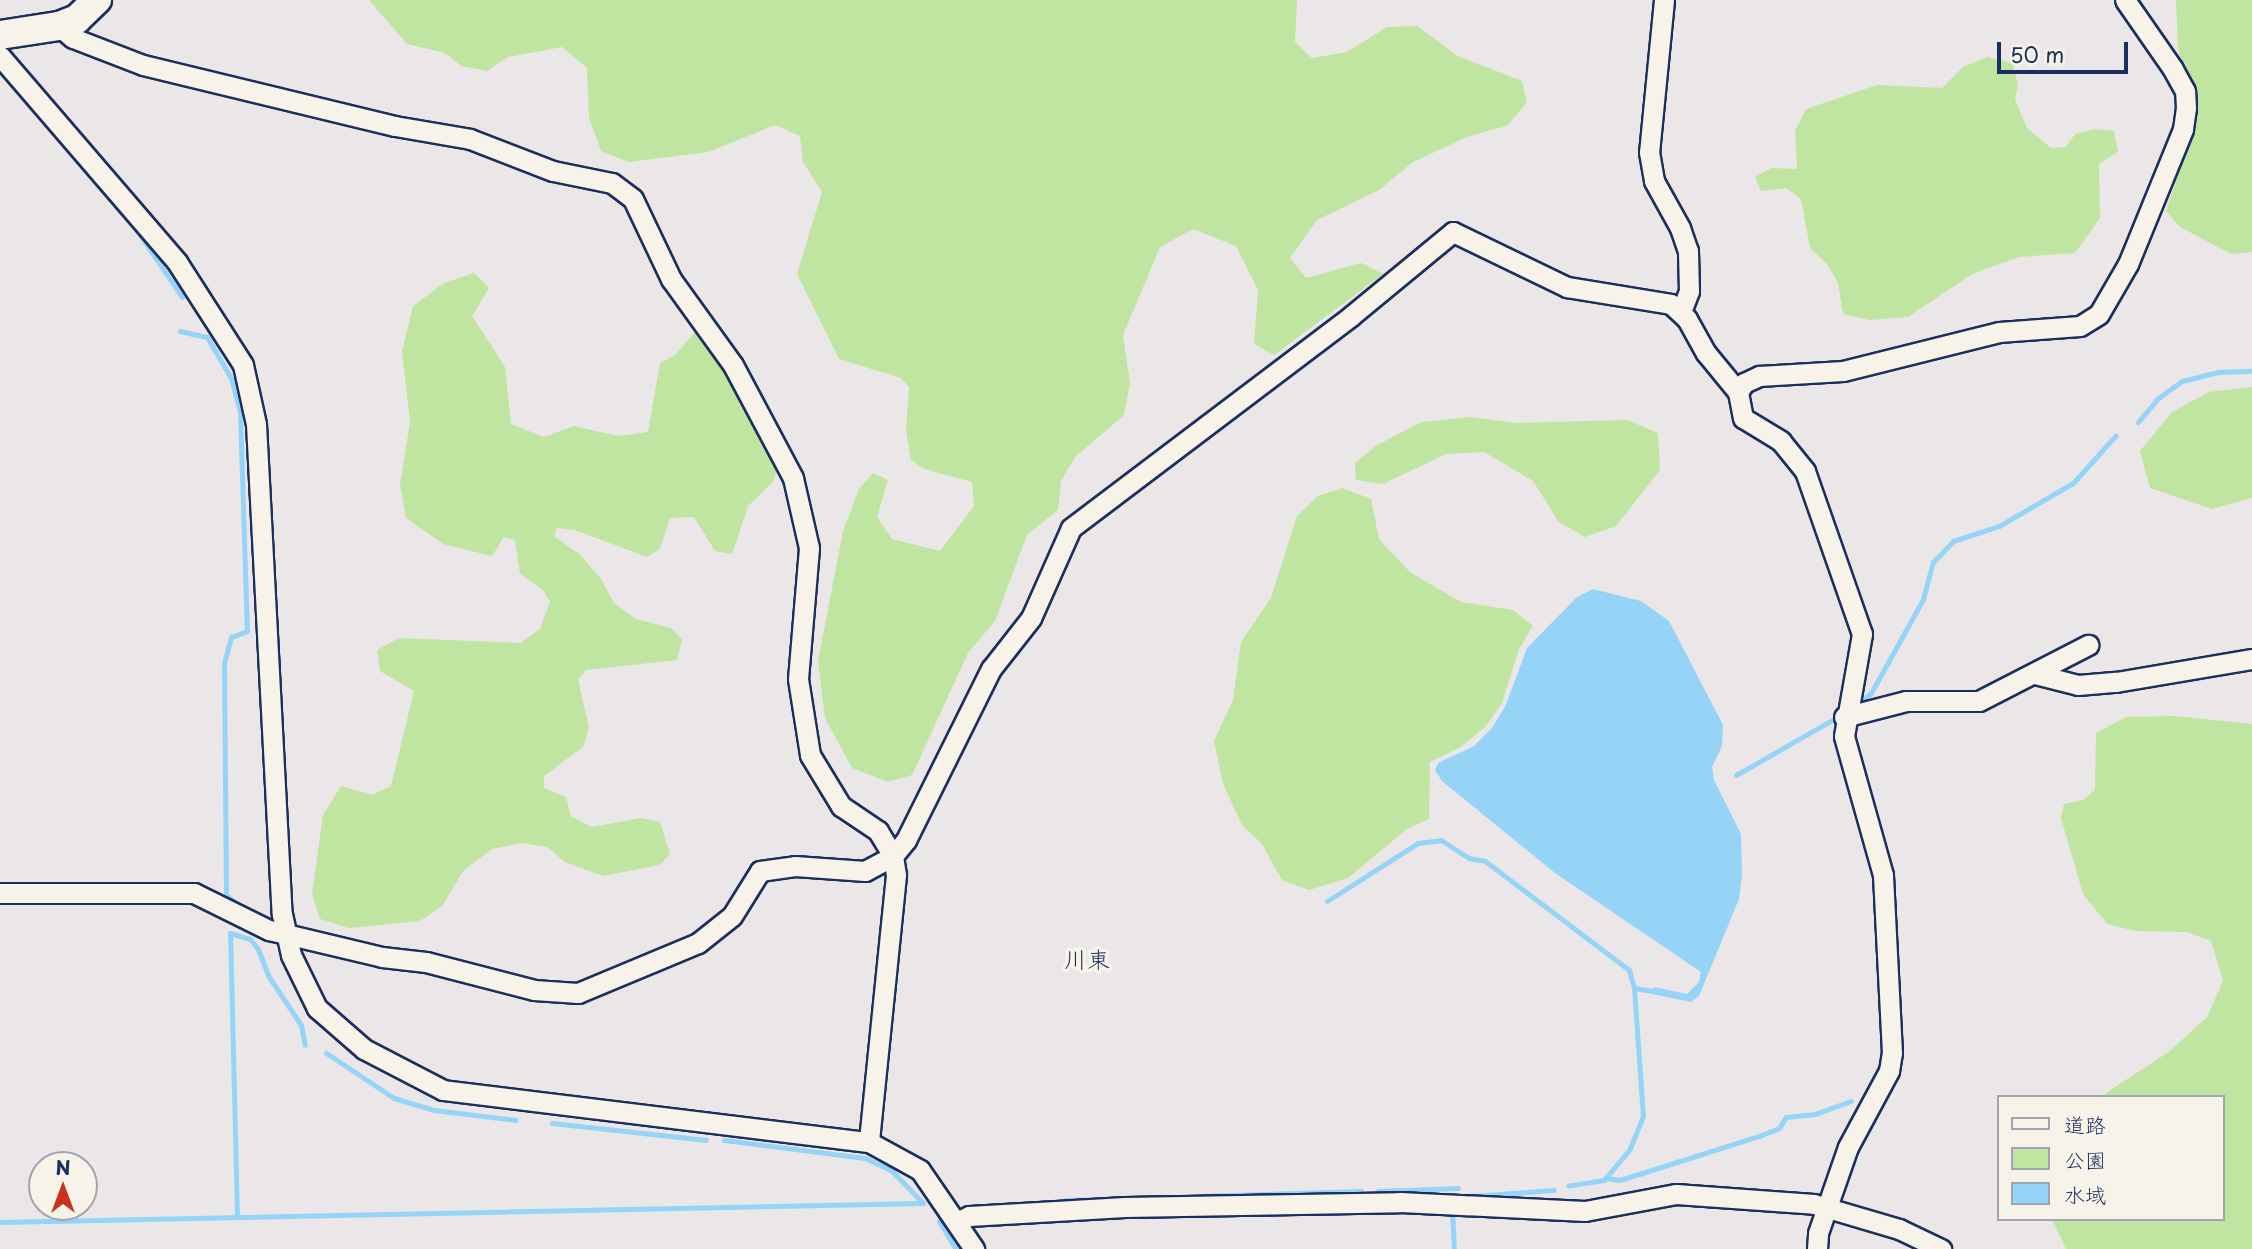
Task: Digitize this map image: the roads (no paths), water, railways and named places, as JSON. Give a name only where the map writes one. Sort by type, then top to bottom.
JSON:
[{"type":"main road","points":[[0,35],[59,26],[77,19],[97,0]]},
{"type":"street","points":[[1664,0],[1649,152],[1654,181],[1680,228],[1688,251],[1689,291],[1681,312]]},
{"type":"street","points":[[1738,392],[1744,383],[1759,376],[1843,371],[1999,332],[2080,326],[2099,314],[2128,264],[2180,138],[2186,108],[2185,91],[2173,69],[2125,0]]},
{"type":"street","points":[[59,26],[73,38],[143,65],[395,127],[470,139],[553,171],[626,190],[671,279],[733,365],[793,478],[809,548],[798,679],[810,755],[841,806],[878,831],[893,856],[896,875],[869,1142]]},
{"type":"street","points":[[0,56],[177,262],[243,365],[256,424],[285,934],[304,986],[343,1035],[432,1086],[482,1096],[869,1142],[919,1170],[974,1249]]},
{"type":"street","points":[[0,893],[174,890],[211,899],[285,934],[426,962],[534,990],[578,993],[698,943],[732,916],[760,870],[795,866],[865,870],[893,856],[906,840],[991,669],[1031,618],[1071,528],[1206,421],[1351,316],[1453,232],[1567,287],[1671,304],[1681,312],[1706,353],[1738,392],[1743,418],[1781,441],[1801,463],[1858,615],[1861,654],[1844,717],[1850,764],[1882,875],[1892,1053],[1889,1071],[1848,1147],[1825,1208],[1817,1249]]},
{"type":"street","points":[[1844,717],[1906,701],[1979,701],[2088,645]]},
{"type":"street","points":[[2035,674],[2078,685],[2116,682],[2252,659]]},
{"type":"street","points":[[957,1222],[969,1216],[1125,1207],[1400,1202],[1585,1211],[1676,1194],[1825,1208],[1899,1229],[1941,1249]]},
{"type":"water","points":[[1593,589],[1641,601],[1669,621],[1723,725],[1722,746],[1712,767],[1714,780],[1741,834],[1742,876],[1739,899],[1699,996],[1691,1002],[1653,994],[1654,987],[1687,994],[1699,982],[1701,972],[1555,873],[1442,781],[1435,770],[1438,763],[1474,746],[1492,728],[1505,707],[1527,648],[1577,597]]},
{"type":"waterway","points":[[86,171],[136,229],[182,297]]},
{"type":"waterway","points":[[180,331],[207,337],[231,378],[240,412],[247,631],[231,637],[224,664],[226,895],[236,903]]},
{"type":"waterway","points":[[2138,422],[2157,399],[2182,381],[2218,372],[2252,371]]},
{"type":"waterway","points":[[1857,704],[1871,693],[1923,599],[1933,562],[1953,541],[1999,526],[2073,483],[2116,435]]},
{"type":"waterway","points":[[1736,775],[1832,720]]},
{"type":"waterway","points":[[1327,901],[1418,843],[1441,840],[1469,858],[1485,861],[1629,970],[1634,988],[1643,1116],[1630,1149],[1604,1180],[1568,1186]]},
{"type":"waterway","points":[[237,1216],[230,933],[250,939],[258,949],[269,977],[301,1025],[305,1045]]},
{"type":"waterway","points":[[1634,988],[1658,992]]},
{"type":"waterway","points":[[326,1053],[394,1098],[434,1110],[515,1120]]},
{"type":"waterway","points":[[1606,1178],[1620,1180],[1759,1136],[1779,1128],[1786,1117],[1815,1114],[1851,1101]]},
{"type":"waterway","points":[[552,1123],[706,1140]]},
{"type":"waterway","points":[[724,1140],[865,1158],[891,1170],[923,1203]]},
{"type":"waterway","points":[[1378,1191],[1458,1188]]},
{"type":"waterway","points":[[1474,1196],[1554,1190]]},
{"type":"waterway","points":[[1200,1196],[1361,1191]]},
{"type":"waterway","points":[[1066,1200],[1106,1199]]},
{"type":"waterway","points":[[0,1222],[923,1203]]},
{"type":"waterway","points":[[1452,1212],[1454,1249]]},
{"type":"waterway","points":[[939,1221],[956,1249]]},
{"type":"district","name":"川東","points":[[1087,959]]}]
